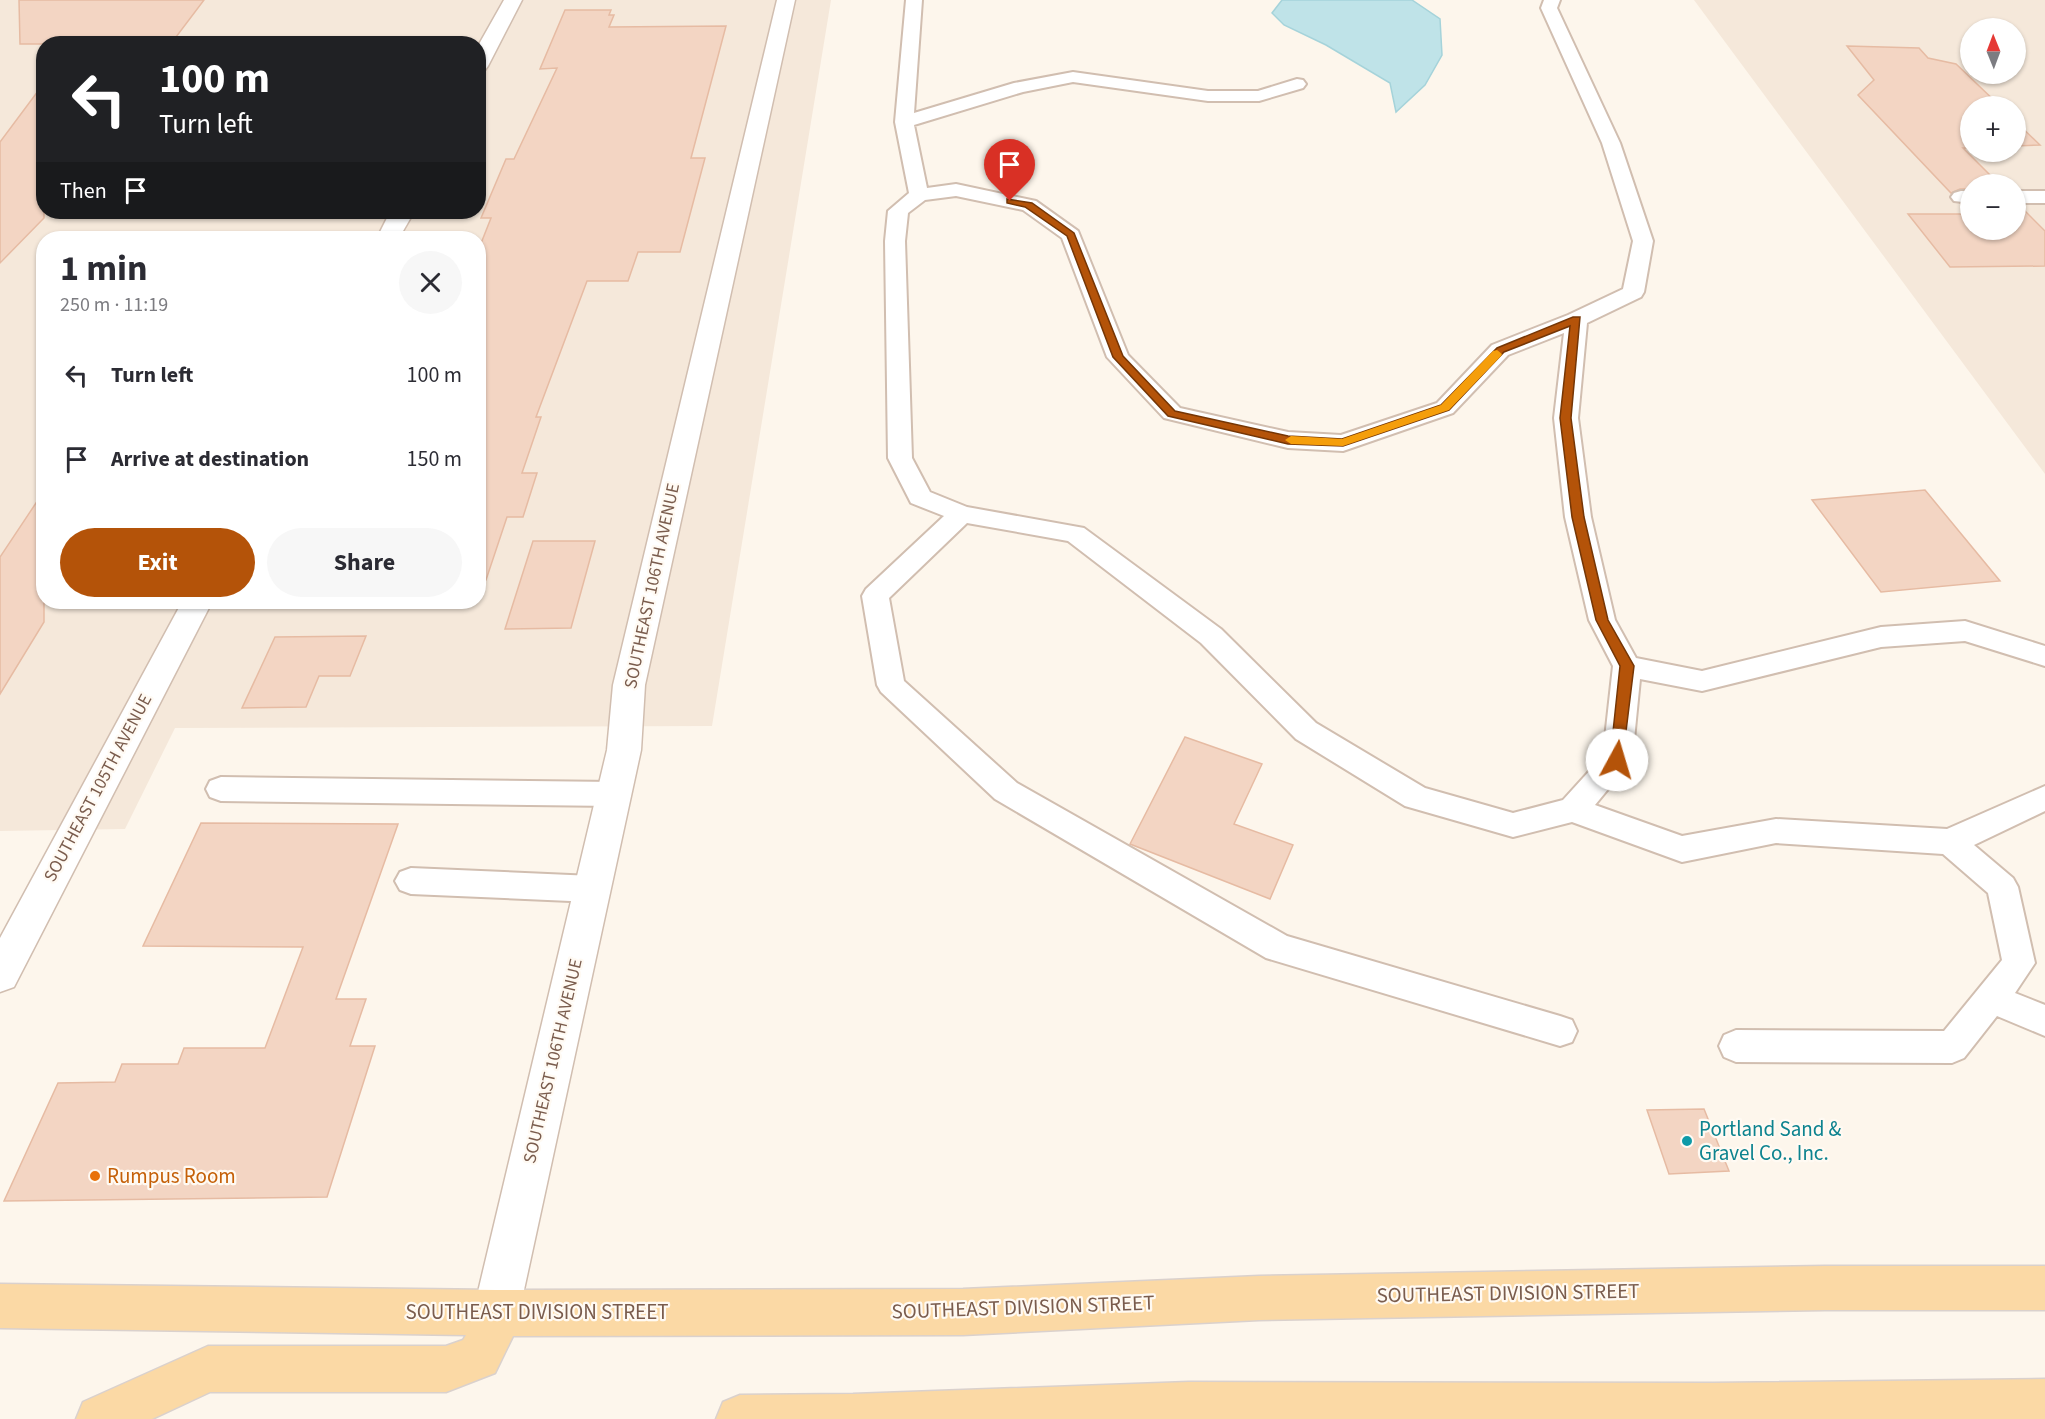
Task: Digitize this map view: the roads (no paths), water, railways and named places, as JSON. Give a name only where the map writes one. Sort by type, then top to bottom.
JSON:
[{"type":"main road","name":"SOUTHEAST DIVISION STREET","points":[[0,1306],[496,1313],[963,1312],[1271,1298],[1825,1288],[2045,1288]]},
{"type":"main road","points":[[100,1419],[208,1369],[446,1369],[479,1357],[493,1330],[496,1313]]},
{"type":"main road","points":[[740,1419],[853,1418],[1189,1405],[1287,1412],[1824,1412],[2045,1402]]},
{"type":"street","points":[[486,51],[513,0]]},
{"type":"street","name":"SOUTHEAST 106TH AVENUE","points":[[496,1313],[624,750],[628,685],[786,0]]},
{"type":"street","name":"SOUTHEAST 105TH AVENUE","points":[[0,975],[192,609]]},
{"type":"lane","points":[[914,0],[904,122],[919,195]]},
{"type":"lane","points":[[1552,0],[1549,8],[1611,143],[1643,241],[1633,292],[1576,320],[1500,350],[1445,408],[1343,443],[1288,440],[1172,413],[1118,357],[1071,235],[1029,205],[956,190],[919,195],[898,211],[895,242],[900,458],[920,497],[962,514],[1075,534],[1211,636],[1306,731],[1416,798],[1513,825],[1573,810],[1682,849],[1776,831],[1950,842],[2045,798]]},
{"type":"lane","points":[[904,122],[1020,87],[1073,77],[1208,96],[1259,96],[1297,84]]},
{"type":"lane","points":[[2026,197],[2045,197]]},
{"type":"lane","points":[[1573,810],[1617,760],[1627,666],[1602,620],[1578,517],[1566,418],[1576,320]]},
{"type":"lane","points":[[962,514],[875,596],[891,685],[1006,791],[1278,948],[1560,1031]]},
{"type":"lane","points":[[1627,666],[1702,681],[1881,637],[1965,631],[2045,656]]},
{"type":"lane","points":[[221,789],[614,794]]},
{"type":"lane","points":[[1736,1047],[1952,1047],[2019,963],[2002,887],[1950,842]]},
{"type":"lane","points":[[411,881],[593,889]]},
{"type":"lane","points":[[1991,998],[2045,1021]]},
{"type":"water","points":[[1282,0],[1412,0],[1440,19],[1442,55],[1425,85],[1396,112],[1390,83],[1326,45],[1284,25],[1272,13]]},
{"type":"place","name":"Portland Sand & Gravel Co., Inc.","points":[[1687,1141]]},
{"type":"place","name":"Rumpus Room","points":[[95,1176]]}]
